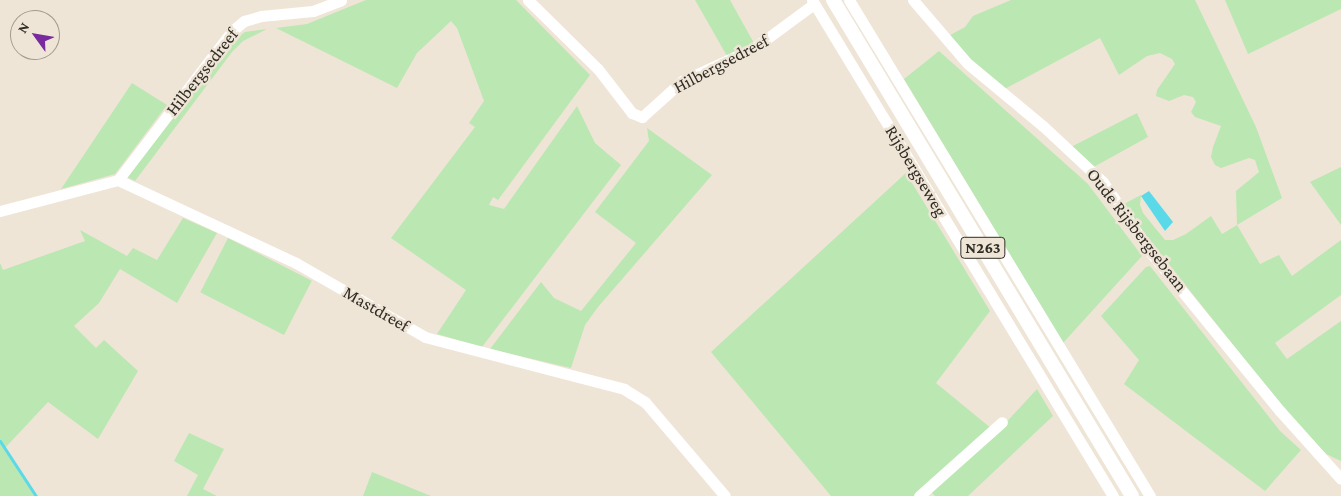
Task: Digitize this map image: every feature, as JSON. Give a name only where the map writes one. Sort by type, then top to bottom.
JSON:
[{"type":"main road","name":"Rijsbergseweg","points":[[834,0],[1132,496]]},
{"type":"street","name":"Hilbergsedreef","points":[[118,180],[232,31],[244,21],[261,16],[314,11],[341,0]]},
{"type":"street","name":"Hilbergsedreef","points":[[528,0],[598,69],[638,117],[648,113],[682,81],[754,48],[813,2]]},
{"type":"street","name":"Rijsbergseweg","points":[[849,0],[1150,496]]},
{"type":"street","name":"Oude Rijsbergsebaan","points":[[913,0],[967,63],[1043,126],[1103,182],[1151,253],[1280,411],[1340,474]]},
{"type":"street","name":"Rijsbergseweg","points":[[813,2],[1113,496]]},
{"type":"street","points":[[0,211],[118,180]]},
{"type":"street","name":"Mastdreef","points":[[118,180],[296,263],[425,337],[624,389],[645,402],[725,496]]},
{"type":"street","points":[[919,496],[1002,422]]},
{"type":"green space","points":[[366,0],[516,0],[590,75],[498,200],[493,197],[489,205],[504,209],[577,106],[595,143],[621,165],[482,347],[437,334],[466,290],[391,238],[475,127],[469,123],[484,101],[457,28],[451,21],[417,53],[397,88],[276,28],[307,24]]},
{"type":"green space","points":[[695,0],[730,0],[755,45],[727,56]]},
{"type":"green space","points":[[1011,0],[1195,0],[1256,127],[1282,198],[1237,225],[1236,191],[1259,172],[1255,160],[1249,158],[1221,168],[1215,165],[1211,157],[1221,126],[1195,117],[1191,112],[1196,102],[1193,97],[1184,95],[1169,101],[1156,96],[1157,90],[1175,64],[1172,59],[1160,53],[1147,56],[1119,75],[1100,38],[999,92],[943,39],[965,27],[973,16]]},
{"type":"green space","points":[[1225,0],[1341,0],[1341,9],[1248,54]]},
{"type":"green space","points":[[267,29],[243,41],[232,52],[135,181],[127,177],[226,45],[245,32]]},
{"type":"green space","points":[[939,51],[1088,184],[1142,256],[1063,343],[904,79]]},
{"type":"green space","points":[[132,83],[167,105],[115,174],[61,189]]},
{"type":"green space","points":[[1137,113],[1148,137],[1090,169],[1069,148]]},
{"type":"green space","points":[[647,128],[712,175],[598,307],[585,325],[571,368],[490,349],[541,282],[554,298],[581,311],[636,243],[595,212],[649,141]]},
{"type":"green space","points":[[1341,167],[1341,225],[1310,182]]},
{"type":"green space","points":[[906,173],[990,311],[936,383],[992,429],[917,496],[831,496],[711,352]]},
{"type":"green space","points":[[1141,195],[1140,205],[1143,213],[1165,240],[1173,240],[1186,234],[1211,216],[1222,234],[1237,225],[1260,264],[1279,255],[1292,276],[1341,240],[1341,295],[1275,343],[1287,359],[1341,321],[1341,461],[1326,454],[1291,418],[1122,205]]},
{"type":"green space","points":[[183,218],[217,233],[177,303],[120,269],[99,303],[74,326],[96,348],[104,340],[138,371],[98,439],[48,402],[5,448],[35,496],[0,496],[0,263],[3,270],[85,241],[80,230],[127,256],[133,248],[157,260]]},
{"type":"green space","points":[[228,238],[312,281],[284,335],[200,292]]},
{"type":"green space","points":[[1150,266],[1280,431],[1301,450],[1265,491],[1124,384],[1139,360],[1101,316],[1146,267]]},
{"type":"green space","points":[[1037,389],[1053,416],[968,496],[935,496],[931,492],[989,441]]},
{"type":"green space","points":[[189,433],[224,449],[203,489],[217,496],[187,496],[198,475],[174,461]]},
{"type":"green space","points":[[372,472],[431,496],[363,496]]},
{"type":"water","points":[[1149,191],[1173,222],[1165,231],[1141,196]]},
{"type":"waterway","points":[[0,441],[36,496]]}]
